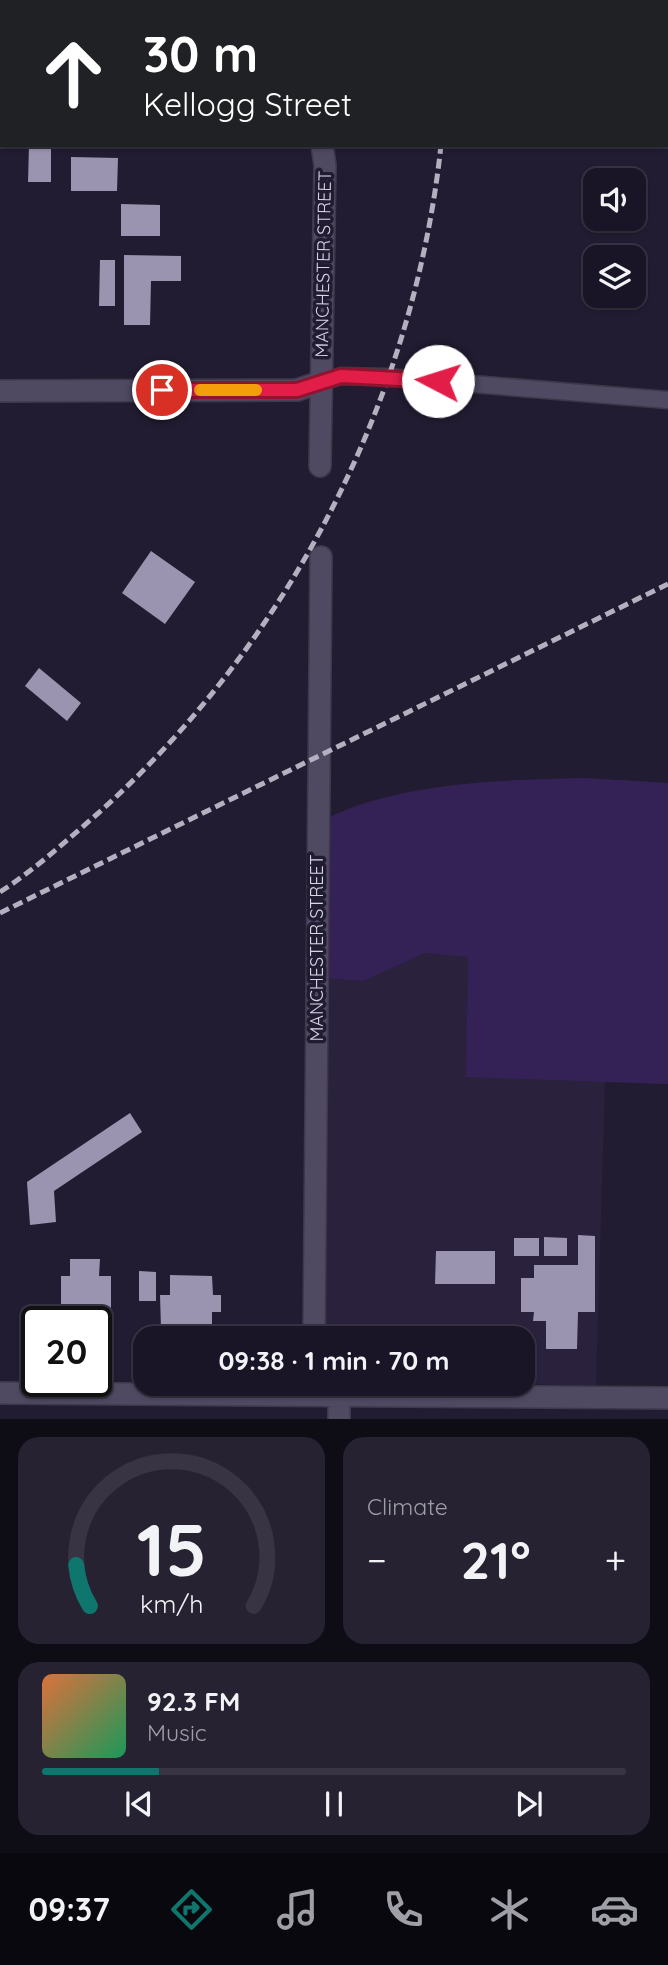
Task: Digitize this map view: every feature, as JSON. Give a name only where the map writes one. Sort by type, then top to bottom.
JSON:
[{"type":"street","name":"MANCHESTER STREET","points":[[320,466],[325,165],[322,147]]},
{"type":"street","points":[[0,391],[297,390],[321,382]]},
{"type":"street","name":"MANCHESTER STREET","points":[[314,1326],[321,557]]},
{"type":"street","points":[[0,1393],[133,1392]]},
{"type":"street","points":[[535,1395],[668,1398]]},
{"type":"street","points":[[337,1396],[339,1419]]},
{"type":"lane","points":[[321,382],[341,376],[387,377],[668,400]]},
{"type":"shaded area","points":[[583,778],[668,783],[668,1084],[605,1082],[596,1386],[535,1384],[535,1326],[322,1326],[327,818],[356,805],[390,796],[520,780]]},
{"type":"shaded area","points":[[583,778],[668,783],[668,1084],[466,1077],[468,957],[424,953],[364,981],[326,978],[327,818],[388,797],[452,785]]},
{"type":"building","points":[[29,147],[51,147],[51,182],[28,182]]},
{"type":"building","points":[[71,157],[118,158],[117,191],[71,191]]},
{"type":"building","points":[[121,204],[160,205],[160,236],[121,236]]},
{"type":"building","points":[[124,255],[181,256],[181,281],[151,281],[150,325],[124,325]]},
{"type":"building","points":[[100,260],[115,260],[115,306],[99,306]]},
{"type":"building","points":[[151,551],[195,582],[165,624],[122,593]]},
{"type":"building","points":[[39,668],[81,703],[67,721],[25,686]]},
{"type":"building","points":[[130,1113],[142,1132],[54,1191],[56,1222],[30,1225],[27,1182]]},
{"type":"building","points":[[578,1235],[595,1236],[595,1312],[578,1312],[577,1349],[546,1349],[546,1321],[533,1321],[534,1312],[521,1312],[521,1278],[534,1278],[534,1265],[578,1265]]},
{"type":"building","points":[[544,1237],[567,1238],[567,1256],[544,1256]]},
{"type":"building","points":[[514,1238],[539,1238],[539,1256],[514,1256]]},
{"type":"building","points":[[436,1251],[495,1251],[495,1284],[435,1284]]},
{"type":"building","points":[[70,1259],[100,1259],[99,1276],[111,1276],[111,1306],[61,1306],[61,1276],[70,1276]]},
{"type":"building","points":[[139,1271],[156,1272],[156,1301],[139,1301]]},
{"type":"building","points":[[170,1275],[212,1276],[213,1295],[221,1295],[221,1312],[212,1312],[212,1326],[161,1326],[160,1295],[170,1295]]},
{"type":"railway","points":[[0,892],[95,816],[164,749],[226,675],[282,596],[330,513],[370,425],[403,334],[426,240],[441,147]]},
{"type":"railway","points":[[0,913],[668,584]]},
{"type":"slow traffic","points":[[200,390],[256,390]]},
{"type":"route","points":[[162,390],[297,390],[341,376],[438,381]]}]
